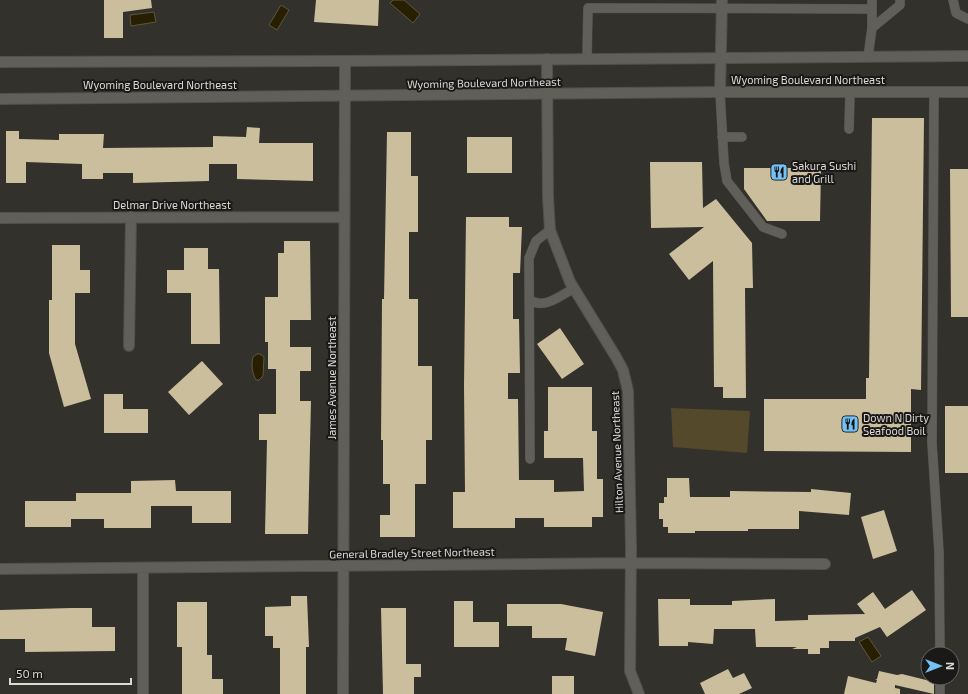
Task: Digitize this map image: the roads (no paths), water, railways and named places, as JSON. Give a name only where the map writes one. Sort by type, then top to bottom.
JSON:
[{"type":"street","points":[[720,92],[722,5]]},
{"type":"street","name":"Wyoming Boulevard Northeast","points":[[0,62],[720,59],[968,56]]},
{"type":"street","name":"Hilton Avenue Northeast","points":[[547,59],[548,197],[550,230],[560,259],[574,288],[623,370],[628,391],[631,563],[630,671],[639,694]]},
{"type":"street","name":"James Avenue Northeast","points":[[343,694],[345,61]]},
{"type":"street","name":"Wyoming Boulevard Northeast","points":[[0,99],[720,92],[968,92]]},
{"type":"street","points":[[129,346],[131,217]]},
{"type":"street","name":"Delmar Drive Northeast","points":[[0,218],[344,217]]},
{"type":"street","name":"General Bradley Street Northeast","points":[[0,569],[631,563],[825,564]]},
{"type":"street","points":[[143,568],[143,694]]},
{"type":"lane","points":[[872,28],[900,5],[900,0]]},
{"type":"lane","points":[[953,0],[956,13],[968,19]]},
{"type":"lane","points":[[587,59],[588,4],[872,5],[872,28],[868,57]]},
{"type":"lane","points":[[720,92],[722,138],[727,181],[763,227],[782,234]]},
{"type":"lane","points":[[849,130],[850,92]]},
{"type":"lane","points":[[934,92],[932,443],[939,552],[940,646]]},
{"type":"lane","points":[[722,138],[742,138]]},
{"type":"lane","points":[[530,459],[529,258],[532,246],[550,230]]},
{"type":"lane","points":[[529,299],[532,301],[545,303],[574,288]]},
{"type":"place","name":"Sakura Sushi and Grill","points":[[779,172]]},
{"type":"place","name":"Down N Dirty Seafood Boil","points":[[850,424]]}]
